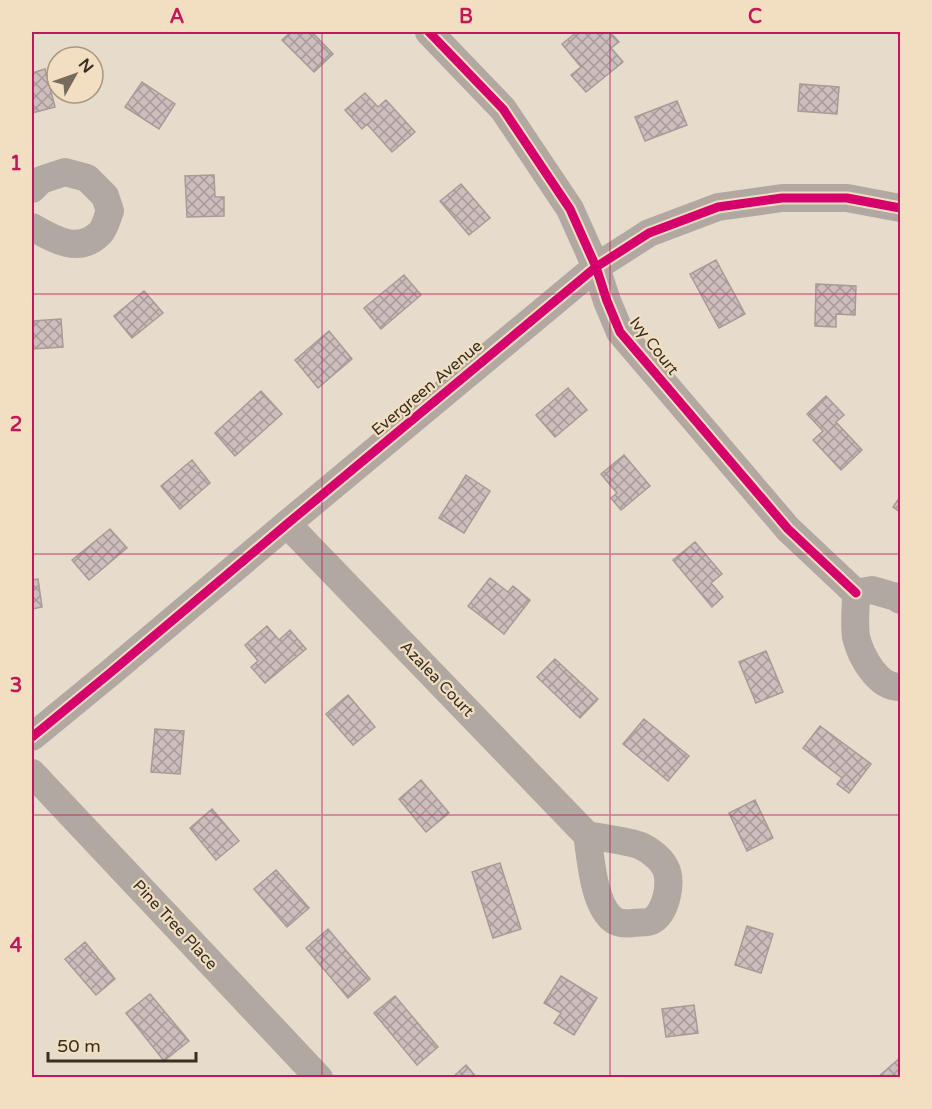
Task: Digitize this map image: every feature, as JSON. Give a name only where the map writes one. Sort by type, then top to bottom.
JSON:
[{"type":"street","name":"Ivy Court","points":[[429,32],[503,109],[570,209],[596,267],[620,332],[788,529],[856,593]]},
{"type":"street","points":[[32,189],[41,180],[65,172],[87,178],[105,196],[110,211],[101,232],[86,243],[72,245],[48,236],[32,226]]},
{"type":"street","name":"Evergreen Avenue","points":[[32,737],[596,267],[649,233],[718,207],[783,198],[847,198],[900,208]]},
{"type":"street","name":"Azalea Court","points":[[287,524],[587,835]]},
{"type":"street","points":[[900,600],[872,590],[856,593],[856,636],[866,662],[879,678],[892,687],[900,687]]},
{"type":"street","name":"Pine Tree Place","points":[[32,773],[318,1077]]},
{"type":"building","points":[[291,32],[312,32],[333,54],[314,72],[282,40]]},
{"type":"building","points":[[577,32],[610,32],[619,42],[611,48],[623,62],[586,92],[571,75],[581,67],[562,44]]},
{"type":"building","points":[[45,69],[45,105],[54,105],[55,107],[32,113],[32,73]]},
{"type":"building","points":[[142,82],[175,104],[159,129],[125,107]]},
{"type":"building","points":[[800,84],[839,87],[837,114],[798,111]]},
{"type":"building","points":[[365,93],[378,107],[386,100],[415,132],[392,152],[367,124],[362,129],[345,110]]},
{"type":"building","points":[[677,101],[687,125],[645,141],[635,117]]},
{"type":"building","points":[[214,175],[215,197],[224,197],[224,216],[187,217],[185,176]]},
{"type":"building","points":[[461,184],[490,218],[469,235],[440,201]]},
{"type":"building","points":[[716,260],[745,314],[719,328],[690,274]]},
{"type":"building","points":[[404,275],[421,295],[381,329],[364,308]]},
{"type":"building","points":[[816,284],[856,286],[855,315],[836,314],[836,327],[815,326]]},
{"type":"building","points":[[144,291],[163,313],[132,338],[114,316]]},
{"type":"building","points":[[61,319],[63,347],[32,349],[32,321]]},
{"type":"building","points":[[329,331],[352,359],[318,388],[295,360]]},
{"type":"building","points":[[568,388],[587,410],[555,437],[536,415]]},
{"type":"building","points":[[261,391],[282,414],[235,456],[215,433]]},
{"type":"building","points":[[826,396],[844,415],[836,422],[862,450],[841,470],[813,440],[823,431],[807,414]]},
{"type":"building","points":[[624,455],[650,486],[621,510],[611,498],[617,493],[601,474]]},
{"type":"building","points":[[192,460],[210,483],[180,509],[161,486]]},
{"type":"building","points":[[466,475],[490,491],[464,533],[439,518]]},
{"type":"building","points":[[900,497],[900,512],[893,507]]},
{"type":"building","points":[[110,529],[127,548],[89,580],[72,560]]},
{"type":"building","points":[[695,542],[722,574],[711,583],[723,597],[712,607],[673,560]]},
{"type":"building","points":[[490,578],[508,592],[513,586],[530,600],[504,634],[468,606]]},
{"type":"building","points":[[38,579],[42,607],[32,609],[32,580]]},
{"type":"building","points":[[267,626],[279,640],[290,630],[306,649],[265,683],[251,667],[258,661],[245,645]]},
{"type":"building","points":[[766,651],[783,692],[756,703],[739,662]]},
{"type":"building","points":[[555,659],[598,699],[580,718],[537,677]]},
{"type":"building","points":[[348,695],[375,727],[353,745],[326,714]]},
{"type":"building","points":[[644,719],[689,756],[668,781],[623,744]]},
{"type":"building","points":[[820,726],[871,764],[849,793],[837,784],[842,778],[803,748]]},
{"type":"building","points":[[155,729],[184,731],[180,774],[151,772]]},
{"type":"building","points":[[421,780],[449,813],[426,832],[399,799]]},
{"type":"building","points":[[755,800],[773,838],[747,851],[729,813]]},
{"type":"building","points":[[212,809],[239,841],[216,860],[190,828]]},
{"type":"building","points":[[500,863],[521,929],[493,938],[472,872]]},
{"type":"building","points":[[276,870],[309,908],[287,927],[254,889]]},
{"type":"building","points":[[747,926],[773,934],[761,973],[735,965]]},
{"type":"building","points":[[328,929],[370,979],[348,998],[306,948]]},
{"type":"building","points":[[85,942],[115,979],[96,995],[65,959]]},
{"type":"building","points":[[561,976],[597,998],[574,1035],[554,1023],[561,1013],[544,1003]]},
{"type":"building","points":[[150,994],[189,1041],[164,1061],[126,1013]]},
{"type":"building","points":[[395,996],[438,1047],[417,1065],[374,1013]]},
{"type":"building","points":[[694,1005],[698,1033],[666,1037],[662,1009]]},
{"type":"building","points":[[900,1058],[900,1078],[877,1078]]},
{"type":"building","points":[[466,1065],[477,1078],[452,1078]]},
{"type":"cycle path","points":[[429,32],[503,109],[570,209],[596,267],[620,332],[788,529],[856,593]]},
{"type":"cycle path","points":[[32,737],[596,267],[649,233],[718,207],[782,198],[847,198],[900,208]]}]
